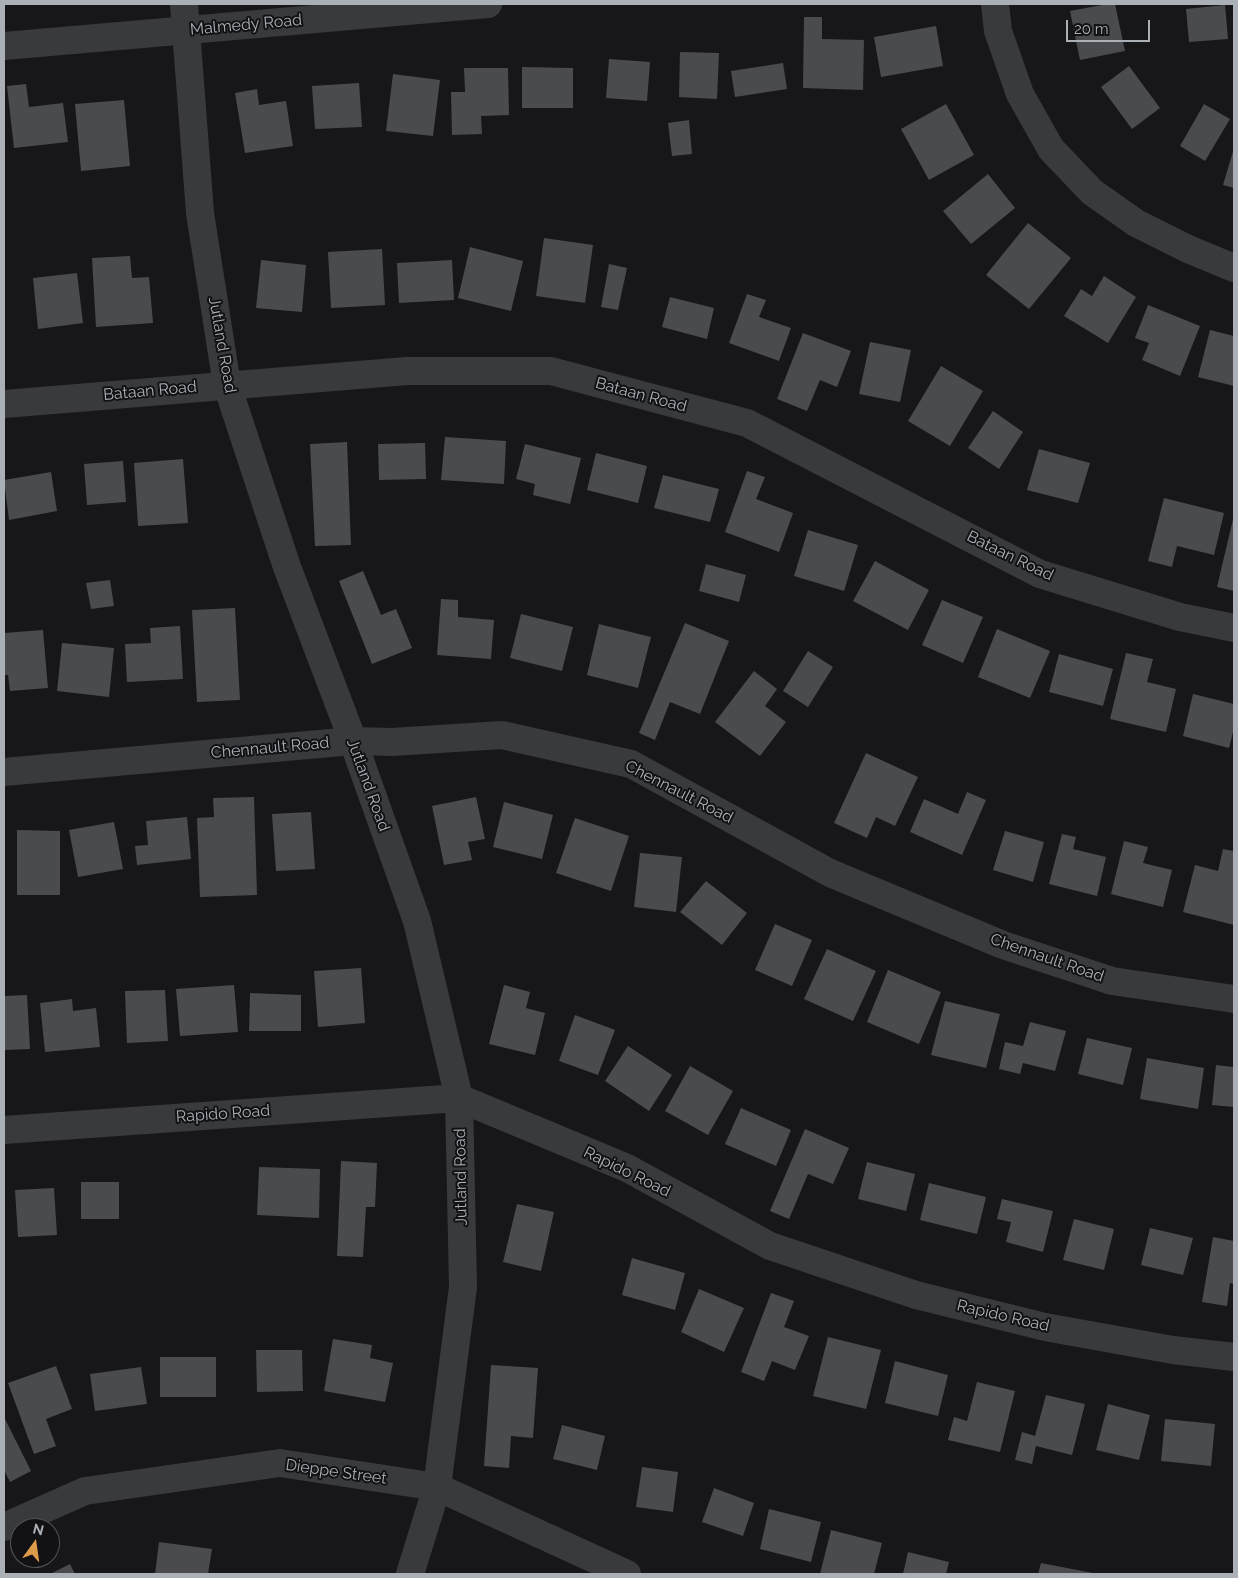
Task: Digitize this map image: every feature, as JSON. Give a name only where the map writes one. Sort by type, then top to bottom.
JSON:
[{"type":"street","name":"Jutland Road","points":[[184,4],[200,212],[227,385],[287,567],[353,741],[416,921],[459,1098],[463,1287],[437,1486],[410,1574]]},
{"type":"street","name":"Malmedy Road","points":[[4,46],[488,4]]},
{"type":"street","points":[[995,4],[998,31],[1020,94],[1051,149],[1092,192],[1136,223],[1188,250],[1234,268]]},
{"type":"street","name":"Bataan Road","points":[[4,404],[407,371],[551,371],[747,423],[1040,574],[1180,617],[1234,628]]},
{"type":"street","name":"Chennault Road","points":[[4,772],[353,741],[392,742],[502,735],[631,764],[830,873],[1002,945],[1112,980],[1234,999]]},
{"type":"street","name":"Rapido Road","points":[[4,1130],[459,1098],[626,1168],[770,1246],[916,1295],[1045,1327],[1173,1350],[1234,1357]]},
{"type":"street","name":"Dieppe Street","points":[[4,1527],[85,1491],[280,1463],[437,1486],[628,1574]]},
{"type":"building","points":[[1115,4],[1125,51],[1080,60],[1070,11]]},
{"type":"building","points":[[1225,5],[1228,39],[1189,42],[1186,9]]},
{"type":"building","points":[[804,17],[822,17],[822,39],[864,40],[863,90],[803,88]]},
{"type":"building","points":[[936,26],[943,66],[881,77],[874,37]]},
{"type":"building","points":[[680,52],[719,53],[717,99],[679,97]]},
{"type":"building","points":[[609,59],[650,62],[647,101],[606,98]]},
{"type":"building","points":[[783,63],[787,89],[735,97],[731,71]]},
{"type":"building","points":[[1129,66],[1160,108],[1132,129],[1101,87]]},
{"type":"building","points":[[522,67],[573,68],[573,108],[522,108]]},
{"type":"building","points":[[464,68],[508,68],[509,115],[481,116],[482,134],[452,135],[451,92],[465,92]]},
{"type":"building","points":[[393,74],[440,80],[433,136],[386,131]]},
{"type":"building","points":[[359,83],[362,127],[315,129],[312,86]]},
{"type":"building","points":[[26,84],[29,107],[63,103],[68,142],[14,148],[7,86]]},
{"type":"building","points":[[257,89],[259,105],[286,101],[293,146],[245,153],[235,93]]},
{"type":"building","points":[[124,100],[130,166],[81,171],[75,104]]},
{"type":"building","points":[[946,104],[974,155],[929,180],[901,129]]},
{"type":"building","points":[[1204,104],[1230,119],[1205,161],[1180,146]]},
{"type":"building","points":[[689,120],[692,154],[672,156],[668,123]]},
{"type":"building","points":[[1234,148],[1234,188],[1223,185]]},
{"type":"building","points":[[988,174],[1015,208],[971,244],[943,211]]},
{"type":"building","points":[[1028,223],[1071,258],[1029,309],[986,275]]},
{"type":"building","points":[[544,238],[593,245],[585,303],[536,296]]},
{"type":"building","points":[[470,247],[523,261],[511,311],[458,298]]},
{"type":"building","points":[[382,249],[385,305],[331,308],[328,252]]},
{"type":"building","points":[[130,256],[132,278],[149,277],[153,323],[96,327],[92,258]]},
{"type":"building","points":[[261,260],[306,265],[302,312],[256,308]]},
{"type":"building","points":[[452,260],[454,300],[399,303],[397,263]]},
{"type":"building","points":[[609,264],[627,268],[618,310],[601,307]]},
{"type":"building","points":[[77,273],[83,323],[38,329],[33,278]]},
{"type":"building","points":[[1104,276],[1136,297],[1108,343],[1064,316],[1081,289],[1092,296]]},
{"type":"building","points":[[747,294],[766,300],[759,317],[791,328],[779,361],[729,343]]},
{"type":"building","points":[[670,297],[714,308],[707,339],[662,327]]},
{"type":"building","points":[[1148,305],[1200,326],[1180,376],[1142,360],[1149,343],[1135,338]]},
{"type":"building","points":[[1210,330],[1234,336],[1234,386],[1198,377]]},
{"type":"building","points":[[803,333],[851,351],[837,387],[820,380],[807,411],[777,399]]},
{"type":"building","points":[[870,342],[911,350],[900,402],[859,394]]},
{"type":"building","points":[[941,366],[983,391],[950,446],[908,421]]},
{"type":"building","points":[[993,411],[1023,432],[999,469],[968,448]]},
{"type":"building","points":[[445,437],[506,441],[504,484],[441,480]]},
{"type":"building","points":[[347,442],[351,545],[315,546],[310,444]]},
{"type":"building","points":[[425,443],[426,479],[379,480],[378,444]]},
{"type":"building","points":[[525,444],[581,458],[570,504],[533,495],[535,484],[516,479]]},
{"type":"building","points":[[1039,449],[1090,463],[1078,503],[1027,490]]},
{"type":"building","points":[[596,453],[647,466],[638,503],[587,490]]},
{"type":"building","points":[[183,459],[188,523],[138,526],[134,463]]},
{"type":"building","points":[[123,461],[126,502],[87,505],[84,464]]},
{"type":"building","points":[[747,471],[765,477],[756,499],[793,513],[779,552],[725,532]]},
{"type":"building","points":[[51,472],[57,511],[9,520],[4,480]]},
{"type":"building","points":[[663,475],[719,489],[710,522],[654,508]]},
{"type":"building","points":[[1164,498],[1224,513],[1214,555],[1177,546],[1172,567],[1148,561]]},
{"type":"building","points":[[1234,515],[1234,591],[1217,587]]},
{"type":"building","points":[[808,530],[858,545],[844,591],[794,576]]},
{"type":"building","points":[[875,561],[929,590],[908,630],[853,601]]},
{"type":"building","points":[[706,564],[746,575],[739,602],[699,591]]},
{"type":"building","points":[[363,571],[381,615],[396,609],[412,648],[372,664],[339,581]]},
{"type":"building","points":[[110,580],[114,606],[91,609],[86,583]]},
{"type":"building","points":[[441,599],[458,600],[458,617],[494,620],[491,659],[437,655]]},
{"type":"building","points":[[942,600],[983,617],[963,663],[922,645]]},
{"type":"building","points":[[235,608],[240,700],[197,702],[192,610]]},
{"type":"building","points":[[521,614],[573,627],[562,671],[510,658]]},
{"type":"building","points":[[685,623],[729,641],[700,714],[670,702],[655,740],[639,733]]},
{"type":"building","points":[[599,624],[651,637],[638,688],[587,675]]},
{"type":"building","points":[[180,626],[183,679],[127,682],[125,644],[151,643],[150,628]]},
{"type":"building","points":[[997,629],[1050,651],[1030,698],[978,677]]},
{"type":"building","points":[[43,630],[48,688],[10,691],[8,675],[4,675],[4,633]]},
{"type":"building","points":[[62,643],[114,648],[109,697],[57,691]]},
{"type":"building","points":[[808,651],[833,667],[808,707],[783,691]]},
{"type":"building","points":[[1126,653],[1153,659],[1147,682],[1176,689],[1166,732],[1110,719]]},
{"type":"building","points":[[1059,654],[1113,669],[1103,706],[1049,692]]},
{"type":"building","points":[[754,671],[777,689],[765,706],[786,722],[760,756],[715,722]]},
{"type":"building","points":[[1193,694],[1234,704],[1234,728],[1229,748],[1183,736]]},
{"type":"building","points":[[866,753],[918,777],[895,826],[876,817],[867,838],[834,823]]},
{"type":"building","points":[[967,792],[986,800],[962,855],[910,832],[924,799],[958,814]]},
{"type":"building","points":[[254,797],[257,895],[200,897],[197,818],[214,817],[213,798]]},
{"type":"building","points":[[476,797],[485,839],[468,842],[472,860],[444,865],[432,806]]},
{"type":"building","points":[[504,802],[553,815],[542,859],[493,847]]},
{"type":"building","points":[[311,812],[315,869],[276,871],[272,814]]},
{"type":"building","points":[[187,817],[191,859],[137,865],[135,846],[148,845],[146,821]]},
{"type":"building","points":[[575,818],[629,836],[611,891],[556,873]]},
{"type":"building","points":[[114,822],[123,869],[78,877],[69,830]]},
{"type":"building","points":[[17,830],[60,831],[60,895],[17,895]]},
{"type":"building","points":[[1005,831],[1044,842],[1033,882],[993,870]]},
{"type":"building","points":[[1062,834],[1076,837],[1073,849],[1106,857],[1097,896],[1049,884]]},
{"type":"building","points":[[1124,841],[1148,847],[1143,863],[1172,870],[1163,907],[1111,894]]},
{"type":"building","points":[[1223,849],[1234,851],[1234,925],[1183,912],[1195,865],[1218,871]]},
{"type":"building","points":[[640,853],[682,857],[676,912],[634,907]]},
{"type":"building","points":[[706,881],[747,913],[722,945],[680,912]]},
{"type":"building","points":[[775,924],[812,940],[792,986],[755,970]]},
{"type":"building","points":[[827,949],[876,971],[853,1021],[804,999]]},
{"type":"building","points":[[361,968],[365,1023],[318,1027],[314,971]]},
{"type":"building","points":[[888,970],[941,992],[919,1044],[867,1022]]},
{"type":"building","points":[[234,985],[238,1032],[180,1036],[176,989]]},
{"type":"building","points":[[504,985],[530,992],[526,1008],[545,1013],[535,1055],[489,1044]]},
{"type":"building","points":[[165,990],[168,1041],[127,1043],[125,991]]},
{"type":"building","points":[[250,993],[301,995],[301,1031],[249,1031]]},
{"type":"building","points":[[27,995],[30,1049],[4,1050],[4,996]]},
{"type":"building","points":[[72,999],[73,1011],[96,1008],[100,1047],[45,1052],[40,1003]]},
{"type":"building","points":[[945,1001],[1000,1014],[986,1068],[931,1055]]},
{"type":"building","points":[[575,1015],[615,1030],[598,1075],[559,1061]]},
{"type":"building","points":[[1030,1022],[1066,1031],[1055,1071],[1023,1063],[1020,1074],[999,1069],[1005,1042],[1023,1046]]},
{"type":"building","points":[[1087,1038],[1132,1048],[1123,1085],[1078,1074]]},
{"type":"building","points":[[628,1046],[672,1075],[649,1111],[605,1081]]},
{"type":"building","points":[[1147,1058],[1204,1068],[1198,1109],[1140,1099]]},
{"type":"building","points":[[1216,1065],[1234,1067],[1234,1107],[1212,1105]]},
{"type":"building","points":[[690,1066],[733,1091],[708,1135],[665,1111]]},
{"type":"building","points":[[741,1108],[791,1130],[776,1166],[725,1144]]},
{"type":"building","points":[[805,1129],[849,1148],[833,1184],[808,1174],[789,1219],[770,1211]]},
{"type":"building","points":[[341,1161],[377,1163],[375,1207],[366,1207],[363,1257],[337,1256]]},
{"type":"building","points":[[867,1162],[915,1174],[906,1211],[858,1199]]},
{"type":"building","points":[[259,1167],[320,1169],[319,1218],[257,1215]]},
{"type":"building","points":[[81,1182],[119,1182],[119,1219],[81,1219]]},
{"type":"building","points":[[929,1183],[986,1197],[977,1234],[920,1220]]},
{"type":"building","points":[[54,1188],[57,1235],[18,1237],[15,1190]]},
{"type":"building","points":[[1002,1199],[1053,1211],[1043,1252],[1006,1242],[1011,1222],[997,1219]]},
{"type":"building","points":[[517,1204],[554,1212],[541,1271],[503,1262]]},
{"type":"building","points":[[1074,1219],[1114,1229],[1104,1270],[1063,1260]]},
{"type":"building","points":[[1150,1228],[1193,1238],[1183,1275],[1141,1265]]},
{"type":"building","points":[[1213,1237],[1234,1241],[1234,1284],[1230,1283],[1227,1306],[1202,1302]]},
{"type":"building","points":[[632,1258],[685,1273],[675,1310],[622,1295]]},
{"type":"building","points":[[699,1289],[744,1308],[724,1352],[681,1332]]},
{"type":"building","points":[[771,1293],[794,1301],[784,1327],[809,1336],[795,1370],[772,1361],[764,1381],[741,1372]]},
{"type":"building","points":[[828,1337],[881,1350],[866,1409],[813,1396]]},
{"type":"building","points":[[333,1339],[372,1345],[370,1358],[393,1363],[385,1402],[324,1391]]},
{"type":"building","points":[[256,1350],[302,1350],[303,1391],[257,1392]]},
{"type":"building","points":[[160,1357],[216,1357],[216,1397],[160,1397]]},
{"type":"building","points":[[895,1361],[948,1375],[938,1416],[885,1403]]},
{"type":"building","points":[[491,1365],[538,1368],[533,1438],[511,1436],[509,1468],[484,1466]]},
{"type":"building","points":[[56,1366],[72,1409],[46,1419],[56,1446],[34,1454],[8,1383]]},
{"type":"building","points":[[141,1367],[147,1404],[95,1411],[90,1374]]},
{"type":"building","points":[[977,1382],[1015,1391],[1000,1452],[948,1440],[954,1417],[967,1421]]},
{"type":"building","points":[[1046,1395],[1085,1404],[1072,1455],[1036,1446],[1032,1464],[1015,1460],[1022,1432],[1035,1436]]},
{"type":"building","points":[[1108,1404],[1150,1415],[1139,1460],[1096,1450]]},
{"type":"building","points":[[4,1417],[31,1471],[10,1482],[4,1470]]},
{"type":"building","points":[[1165,1419],[1215,1424],[1211,1466],[1161,1461]]},
{"type":"building","points":[[562,1425],[605,1436],[597,1470],[553,1459]]},
{"type":"building","points":[[642,1467],[678,1472],[673,1512],[636,1507]]},
{"type":"building","points":[[714,1488],[754,1503],[743,1536],[702,1522]]},
{"type":"building","points":[[769,1509],[821,1522],[811,1562],[760,1549]]},
{"type":"building","points":[[831,1530],[882,1543],[874,1574],[820,1574]]},
{"type":"building","points":[[159,1542],[212,1549],[208,1574],[155,1574]]},
{"type":"building","points":[[908,1552],[949,1562],[946,1574],[903,1574]]},
{"type":"building","points":[[1041,1563],[1093,1573],[1093,1574],[1038,1574]]},
{"type":"building","points":[[70,1564],[75,1574],[50,1574]]}]
